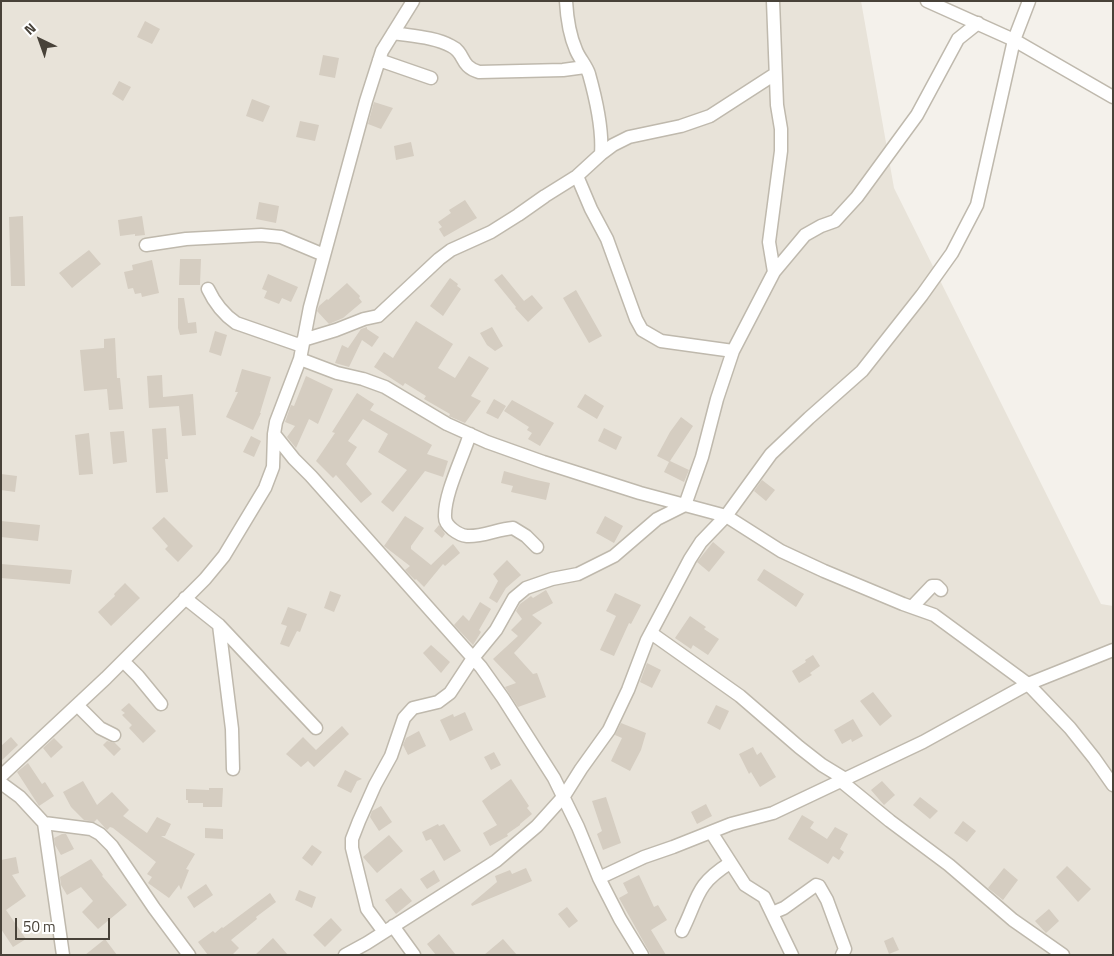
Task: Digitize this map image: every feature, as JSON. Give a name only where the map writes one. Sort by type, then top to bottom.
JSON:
[{"type":"street","points":[[1,776],[123,661],[205,579],[224,556],[265,488],[273,467],[276,422],[302,348],[350,152],[382,50],[413,1]]},
{"type":"street","points":[[566,1],[568,30],[590,80],[602,138],[600,154]]},
{"type":"street","points":[[773,1],[775,74],[781,136],[781,151],[769,242],[774,272]]},
{"type":"street","points":[[927,1],[1014,40],[1113,98]]},
{"type":"street","points":[[345,955],[496,861],[537,826],[564,796],[610,730],[651,633],[701,542],[726,516],[771,454],[862,371],[922,295],[952,252],[977,205],[1014,40],[1029,1]]},
{"type":"street","points":[[414,955],[367,909],[352,848],[352,839],[375,785],[391,756],[404,718],[413,708],[438,702],[445,697],[496,630],[514,598],[526,588],[552,579],[578,574],[614,556],[656,519],[685,505],[702,457],[717,399],[733,351],[774,272],[805,235],[835,221],[857,197],[917,115],[958,39],[978,24]]},
{"type":"street","points":[[393,33],[444,43],[453,47],[460,54],[464,64],[470,69],[479,72],[563,70],[585,67]]},
{"type":"street","points":[[378,60],[431,78]]},
{"type":"street","points":[[302,348],[336,330],[364,319],[378,316],[451,250],[491,232],[577,176],[612,145],[629,137],[681,126],[710,116],[775,74]]},
{"type":"street","points":[[577,176],[591,210],[607,239],[642,330],[661,341],[733,351]]},
{"type":"street","points":[[146,245],[186,239],[261,235],[281,237],[324,254]]},
{"type":"street","points":[[208,289],[220,310],[226,317],[236,323],[302,348],[337,373],[363,379],[385,387],[447,424],[543,462],[640,493],[726,516],[781,551],[824,571],[934,614],[1028,684],[1070,728],[1113,785]]},
{"type":"street","points":[[274,434],[294,459],[473,658],[503,698],[541,756],[564,796],[598,878],[642,955]]},
{"type":"street","points":[[470,434],[449,496],[445,517],[446,523],[466,536],[513,528],[526,536],[537,547]]},
{"type":"street","points":[[912,607],[932,586],[937,586],[941,590]]},
{"type":"street","points":[[185,598],[219,625],[316,728]]},
{"type":"street","points":[[219,625],[232,729],[233,768]]},
{"type":"street","points":[[651,633],[740,696],[799,748],[843,780],[890,821],[949,865],[1013,920],[1058,953]]},
{"type":"street","points":[[598,878],[731,824],[773,813],[923,742],[1028,684],[1113,650]]},
{"type":"street","points":[[123,661],[162,704]]},
{"type":"street","points":[[77,705],[100,728],[114,736]]},
{"type":"street","points":[[1,783],[20,797],[44,823],[63,955]]},
{"type":"street","points":[[44,823],[91,829],[100,834],[112,846],[189,955]]},
{"type":"street","points":[[711,832],[745,885],[764,897],[792,955]]},
{"type":"street","points":[[682,931],[695,897],[702,887],[716,872],[730,863]]},
{"type":"street","points":[[772,913],[784,908],[816,885],[819,886],[828,900],[844,949],[842,955]]},
{"type":"shaded area","points":[[1,1],[861,1],[894,188],[1101,604],[1113,606],[1113,955],[1,955]]},
{"type":"building","points":[[145,21],[160,29],[152,44],[137,37]]},
{"type":"building","points":[[323,55],[339,58],[335,78],[319,75]]},
{"type":"building","points":[[119,81],[131,87],[123,101],[112,94]]},
{"type":"building","points":[[252,99],[270,106],[263,122],[246,116]]},
{"type":"building","points":[[374,102],[393,108],[381,129],[368,124]]},
{"type":"building","points":[[300,121],[319,125],[315,141],[296,137]]},
{"type":"building","points":[[411,142],[414,156],[396,160],[394,146]]},
{"type":"building","points":[[465,200],[477,218],[444,237],[439,229],[442,227],[438,222],[451,213],[449,210]]},
{"type":"building","points":[[259,202],[279,206],[276,223],[256,219]]},
{"type":"building","points":[[23,216],[25,286],[11,286],[9,217]]},
{"type":"building","points":[[142,216],[145,235],[120,236],[118,220]]},
{"type":"building","points":[[89,250],[101,264],[72,288],[59,273]]},
{"type":"building","points":[[180,259],[201,259],[200,285],[179,285]]},
{"type":"building","points":[[152,260],[159,293],[142,297],[141,293],[135,294],[133,288],[128,289],[124,272],[133,270],[132,265]]},
{"type":"building","points":[[268,274],[298,287],[291,302],[282,298],[279,304],[264,298],[267,291],[262,289]]},
{"type":"building","points":[[502,274],[524,301],[532,295],[543,308],[528,322],[494,280]]},
{"type":"building","points":[[450,278],[461,289],[443,316],[430,306]]},
{"type":"building","points":[[347,283],[360,296],[359,298],[362,302],[343,318],[329,324],[317,311],[319,306]]},
{"type":"building","points":[[576,290],[602,336],[589,343],[563,298]]},
{"type":"building","points":[[178,298],[184,298],[188,323],[196,322],[197,333],[180,335],[178,328]]},
{"type":"building","points":[[416,321],[453,344],[438,368],[455,378],[469,356],[489,368],[471,396],[481,401],[465,423],[449,416],[450,414],[424,399],[426,396],[405,383],[403,386],[374,367],[384,352],[393,358]]},
{"type":"building","points":[[367,327],[367,329],[379,337],[372,347],[362,340],[349,367],[335,363],[342,345],[348,348],[361,329]]},
{"type":"building","points":[[492,327],[503,346],[495,351],[487,345],[480,333]]},
{"type":"building","points":[[215,331],[227,335],[221,356],[209,352]]},
{"type":"building","points":[[115,338],[117,378],[120,378],[123,409],[109,410],[107,389],[84,391],[80,350],[104,348],[104,339]]},
{"type":"building","points":[[242,369],[271,377],[261,413],[253,430],[226,417],[238,392],[235,392]]},
{"type":"building","points":[[162,375],[163,397],[193,394],[196,435],[182,436],[179,406],[149,408],[147,376]]},
{"type":"building","points":[[306,376],[333,389],[318,424],[309,419],[296,448],[287,437],[295,426],[285,422],[291,405],[294,406]]},
{"type":"building","points":[[357,393],[374,404],[370,410],[432,445],[427,454],[448,461],[443,477],[425,471],[393,512],[381,502],[407,470],[378,452],[388,434],[363,419],[348,441],[357,447],[346,464],[372,494],[361,503],[336,475],[333,478],[316,461],[335,433],[332,432]]},
{"type":"building","points":[[585,394],[604,406],[597,419],[577,407]]},
{"type":"building","points":[[494,399],[506,406],[498,419],[486,413]]},
{"type":"building","points":[[512,400],[554,423],[540,446],[528,439],[532,433],[527,430],[529,427],[504,411]]},
{"type":"building","points":[[681,417],[693,426],[670,461],[689,470],[684,482],[664,472],[669,462],[657,456],[670,432]]},
{"type":"building","points":[[166,428],[168,459],[165,459],[168,492],[156,493],[152,429]]},
{"type":"building","points":[[604,428],[622,437],[616,450],[598,441]]},
{"type":"building","points":[[124,431],[127,462],[113,464],[110,432]]},
{"type":"building","points":[[89,433],[93,474],[79,475],[75,435]]},
{"type":"building","points":[[251,436],[261,441],[254,457],[243,452]]},
{"type":"building","points":[[504,471],[550,483],[546,500],[511,492],[513,486],[501,483]]},
{"type":"building","points":[[1,474],[17,476],[15,492],[1,490]]},
{"type":"building","points":[[762,480],[775,490],[766,501],[754,491]]},
{"type":"building","points":[[405,516],[424,528],[411,546],[411,549],[431,565],[453,544],[460,553],[445,566],[443,564],[424,587],[405,570],[410,566],[384,546]]},
{"type":"building","points":[[605,516],[623,526],[614,543],[596,533]]},
{"type":"building","points":[[164,517],[193,546],[178,562],[165,549],[168,546],[152,528]]},
{"type":"building","points":[[1,521],[40,525],[38,541],[1,537]]},
{"type":"building","points":[[439,525],[445,534],[442,538],[434,531]]},
{"type":"building","points":[[713,542],[725,552],[709,572],[697,562]]},
{"type":"building","points":[[507,560],[521,575],[506,588],[497,603],[489,598],[498,581],[493,574]]},
{"type":"building","points":[[1,564],[72,570],[70,584],[1,578]]},
{"type":"building","points":[[764,569],[804,594],[796,607],[757,580]]},
{"type":"building","points":[[125,583],[140,598],[111,626],[98,612],[115,596],[114,594]]},
{"type":"building","points":[[546,590],[553,603],[532,615],[542,623],[514,653],[533,674],[537,673],[546,697],[518,707],[505,687],[516,683],[493,659],[518,636],[511,630],[522,619],[516,611],[520,604],[531,596],[533,598]]},
{"type":"building","points":[[330,591],[341,595],[334,612],[324,608]]},
{"type":"building","points":[[615,593],[641,605],[631,624],[629,623],[614,656],[600,650],[616,616],[606,611]]},
{"type":"building","points":[[480,602],[491,609],[473,645],[454,625],[463,615],[469,621]]},
{"type":"building","points":[[288,607],[307,614],[300,632],[297,631],[289,647],[280,644],[287,626],[281,624]]},
{"type":"building","points":[[690,616],[719,639],[708,655],[693,645],[691,649],[675,638]]},
{"type":"building","points":[[431,645],[450,662],[441,673],[423,653]]},
{"type":"building","points":[[813,655],[820,666],[810,673],[812,675],[799,683],[792,671]]},
{"type":"building","points":[[647,663],[661,670],[652,688],[640,682]]},
{"type":"building","points":[[873,692],[892,716],[880,726],[860,701]]},
{"type":"building","points":[[129,703],[156,731],[143,743],[129,728],[132,725],[122,715],[125,713],[121,710]]},
{"type":"building","points":[[716,705],[729,711],[720,730],[707,723]]},
{"type":"building","points":[[465,712],[473,730],[450,741],[440,720],[453,714],[454,717]]},
{"type":"building","points":[[853,719],[863,736],[852,742],[851,739],[842,744],[834,730]]},
{"type":"building","points":[[621,723],[646,733],[641,750],[630,771],[611,761],[622,738],[615,735]]},
{"type":"building","points":[[342,726],[349,734],[314,767],[308,761],[301,767],[286,754],[303,737],[316,750]]},
{"type":"building","points":[[419,731],[426,746],[408,755],[403,745],[406,738]]},
{"type":"building","points":[[11,737],[18,745],[1,761],[1,746]]},
{"type":"building","points":[[54,738],[63,747],[51,758],[43,748]]},
{"type":"building","points":[[107,741],[115,743],[121,749],[114,756],[103,745]]},
{"type":"building","points":[[753,747],[757,755],[761,752],[776,777],[760,787],[751,772],[749,774],[739,754]]},
{"type":"building","points":[[494,752],[501,765],[491,770],[484,757]]},
{"type":"building","points":[[28,763],[42,784],[45,782],[54,796],[39,806],[17,772]]},
{"type":"building","points":[[345,770],[362,779],[357,781],[351,793],[337,786]]},
{"type":"building","points":[[511,779],[529,806],[527,808],[532,814],[507,834],[508,836],[490,846],[483,833],[497,825],[482,801]]},
{"type":"building","points":[[83,781],[97,805],[112,792],[129,810],[123,816],[147,833],[157,817],[171,824],[165,836],[161,836],[195,854],[186,869],[189,870],[181,890],[179,885],[169,898],[148,883],[152,877],[147,874],[156,862],[113,828],[110,827],[107,830],[97,819],[94,822],[84,820],[71,807],[63,792]]},
{"type":"building","points":[[882,781],[895,795],[884,805],[871,790]]},
{"type":"building","points":[[209,788],[223,788],[222,807],[203,807],[203,803],[188,803],[188,800],[186,800],[186,789],[209,790]]},
{"type":"building","points":[[606,797],[621,843],[603,850],[597,834],[602,831],[592,801]]},
{"type":"building","points":[[920,797],[938,811],[930,819],[913,805]]},
{"type":"building","points":[[706,804],[712,816],[697,824],[691,812]]},
{"type":"building","points":[[381,806],[392,822],[379,831],[370,817],[372,811]]},
{"type":"building","points":[[802,815],[814,822],[810,828],[827,839],[835,827],[848,834],[840,849],[844,852],[839,860],[833,856],[828,864],[788,839]]},
{"type":"building","points":[[963,821],[976,831],[967,842],[954,833]]},
{"type":"building","points":[[438,824],[439,826],[444,824],[461,851],[444,861],[431,839],[426,841],[422,832]]},
{"type":"building","points":[[205,828],[223,829],[223,839],[205,838]]},
{"type":"building","points":[[66,834],[74,849],[61,855],[55,845],[54,838]]},
{"type":"building","points":[[389,835],[403,851],[377,873],[363,857]]},
{"type":"building","points":[[312,845],[322,852],[312,866],[302,858]]},
{"type":"building","points":[[16,857],[19,873],[12,875],[26,896],[6,910],[26,939],[13,947],[1,929],[1,860]]},
{"type":"building","points":[[91,859],[102,876],[127,905],[98,929],[82,912],[93,901],[81,887],[67,895],[61,885],[60,877]]},
{"type":"building","points":[[1067,866],[1091,889],[1078,902],[1056,877]]},
{"type":"building","points":[[526,868],[532,881],[472,906],[471,904],[497,882],[495,876],[510,870],[512,874]]},
{"type":"building","points":[[1004,868],[1018,880],[1003,900],[988,888]]},
{"type":"building","points":[[434,870],[440,881],[427,889],[420,879]]},
{"type":"building","points":[[639,875],[654,907],[658,905],[667,920],[651,930],[666,955],[651,955],[619,898],[628,893],[623,883]]},
{"type":"building","points":[[206,884],[213,895],[194,908],[187,897]]},
{"type":"building","points":[[401,888],[412,901],[396,914],[385,900]]},
{"type":"building","points":[[299,890],[316,897],[312,908],[295,900]]},
{"type":"building","points":[[270,893],[276,902],[231,940],[239,948],[232,955],[208,955],[198,942],[213,931],[215,933],[223,928]]},
{"type":"building","points":[[567,907],[578,921],[569,928],[558,914]]},
{"type":"building","points":[[1049,909],[1059,921],[1046,933],[1035,921]]},
{"type":"building","points":[[331,918],[342,930],[325,947],[313,935]]},
{"type":"building","points":[[439,934],[456,955],[436,955],[427,944]]},
{"type":"building","points":[[893,937],[899,950],[889,954],[884,941]]},
{"type":"building","points":[[273,938],[288,955],[255,955]]},
{"type":"building","points":[[105,939],[117,955],[85,955]]},
{"type":"building","points":[[503,939],[517,955],[484,955]]}]
